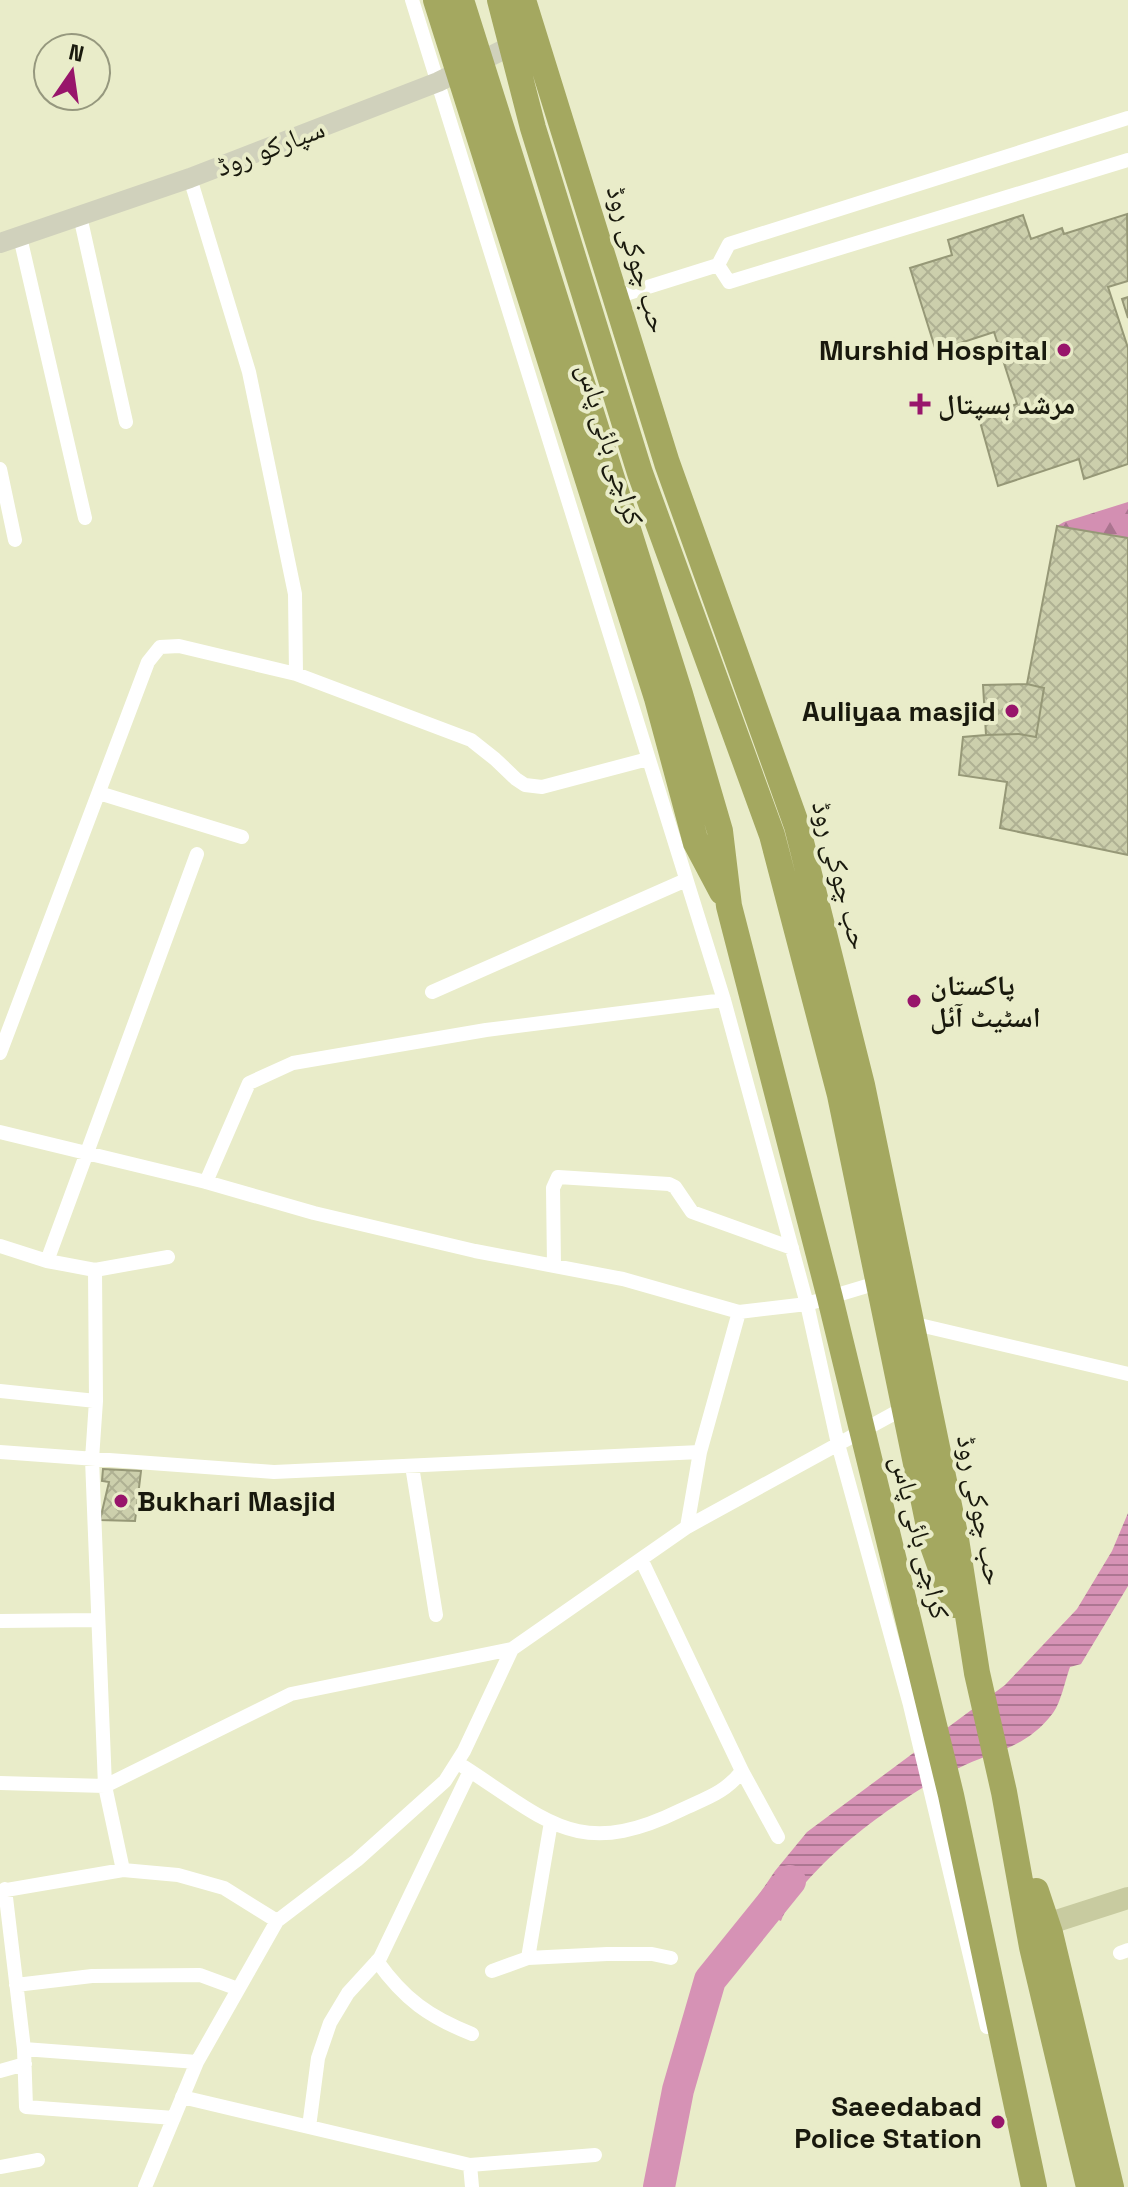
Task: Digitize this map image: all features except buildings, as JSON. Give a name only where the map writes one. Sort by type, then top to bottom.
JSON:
[{"type":"highway","name":"کراچی بائی پاس","points":[[436,0],[672,754],[720,831],[729,906],[818,1301],[863,1431],[919,1702],[1033,2187]]},
{"type":"highway","name":"کراچی بائی پاس","points":[[461,0],[672,754]]},
{"type":"highway","points":[[500,0],[523,43],[533,128],[640,473],[772,835],[840,1095],[933,1546],[979,1680]]},
{"type":"highway","name":"حب چوکی روڈ","points":[[523,0],[523,43],[616,297],[667,463],[797,826],[862,1085],[956,1539],[979,1680],[1032,1947],[1089,2187]]},
{"type":"highway","name":"حب چوکی روڈ","points":[[1002,1784],[1047,1924],[1111,2187]]},
{"type":"main road","points":[[1047,1924],[1128,1898]]},
{"type":"street","points":[[412,0],[499,287],[672,754],[686,880],[724,1000],[792,1248],[818,1301],[838,1444],[919,1702]]},
{"type":"street","name":"سپارکو روڈ","points":[[10,240],[190,178],[438,82],[523,43]]},
{"type":"street","points":[[616,297],[718,265],[729,244],[1128,118]]},
{"type":"street","points":[[718,265],[729,282],[1128,160]]},
{"type":"street","points":[[190,178],[252,387],[295,594],[296,674]]},
{"type":"street","points":[[80,216],[126,422]]},
{"type":"street","points":[[10,240],[85,518]]},
{"type":"street","points":[[0,469],[15,540]]},
{"type":"street","points":[[0,1053],[148,662],[160,647],[179,646],[296,674],[471,740],[525,785],[542,787],[672,754]]},
{"type":"street","points":[[99,793],[242,837]]},
{"type":"street","points":[[47,1261],[197,854]]},
{"type":"street","points":[[432,992],[686,880]]},
{"type":"street","points":[[206,1182],[249,1083],[293,1063],[486,1030],[724,1000]]},
{"type":"street","points":[[0,1132],[475,1251],[623,1279],[739,1312],[818,1301],[877,1283]]},
{"type":"street","points":[[554,1266],[553,1188],[558,1177],[669,1184],[675,1187],[692,1212],[792,1248]]},
{"type":"street","points":[[0,1246],[47,1261],[95,1270],[168,1257]]},
{"type":"street","points":[[95,1270],[96,1401],[92,1459],[105,1786],[123,1870]]},
{"type":"street","points":[[687,1527],[700,1452],[739,1312]]},
{"type":"street","points":[[911,1323],[1128,1374]]},
{"type":"street","points":[[0,1391],[96,1401]]},
{"type":"street","points":[[0,1783],[105,1786],[291,1694],[512,1649],[687,1527],[904,1408]]},
{"type":"street","points":[[0,1452],[274,1472],[700,1452]]},
{"type":"street","points":[[412,1466],[436,1615]]},
{"type":"street","points":[[641,1559],[742,1771],[778,1837]]},
{"type":"street","points":[[0,1621],[98,1620]]},
{"type":"street","points":[[309,2127],[318,2058],[330,2023],[348,1993],[377,1961],[464,1767],[512,1649]]},
{"type":"street","points":[[464,1767],[551,1822],[574,1831],[602,1835],[634,1830],[730,1786],[742,1771]]},
{"type":"street","points":[[145,2187],[197,2062],[277,1921],[357,1860],[464,1767]]},
{"type":"street","points":[[528,1958],[551,1822]]},
{"type":"street","points":[[174,2118],[26,2107],[24,2056],[2,1890],[123,1870],[178,1875],[224,1888],[277,1921]]},
{"type":"street","points":[[492,1971],[528,1958],[652,1954],[671,1958]]},
{"type":"street","points":[[377,1961],[397,1989],[441,2021],[472,2034]]},
{"type":"street","points":[[16,1985],[92,1976],[200,1975],[238,1989]]},
{"type":"street","points":[[0,2071],[24,2056],[197,2062]]},
{"type":"street","points":[[182,2097],[470,2165],[595,2155]]},
{"type":"street","points":[[0,2167],[38,2160]]},
{"type":"street","points":[[470,2165],[472,2187]]},
{"type":"green space","points":[[1128,502],[1128,538],[1057,526],[1064,522]]},
{"type":"shaded area","points":[[1128,1513],[1128,1586],[1081,1664],[1070,1667],[1058,1703],[1043,1724],[1023,1740],[965,1765],[888,1810],[812,1876],[793,1899],[781,1921],[750,1908],[807,1832],[1005,1685],[1077,1609],[1112,1551]]},
{"type":"waterway","points":[[659,2187],[678,2090],[710,1980],[790,1881]]},
{"type":"place","name":"Murshid Hospital","points":[[1064,350]]},
{"type":"place","name":"مرشد ہسپتال","points":[[920,404]]},
{"type":"place","name":"Auliyaa masjid","points":[[1012,711]]},
{"type":"place","name":"پاکستان اسٹیٹ آئل","points":[[914,1001]]},
{"type":"place","name":"Bukhari Masjid","points":[[121,1501]]},
{"type":"place","name":"Saeedabad Police Station","points":[[998,2122]]}]
